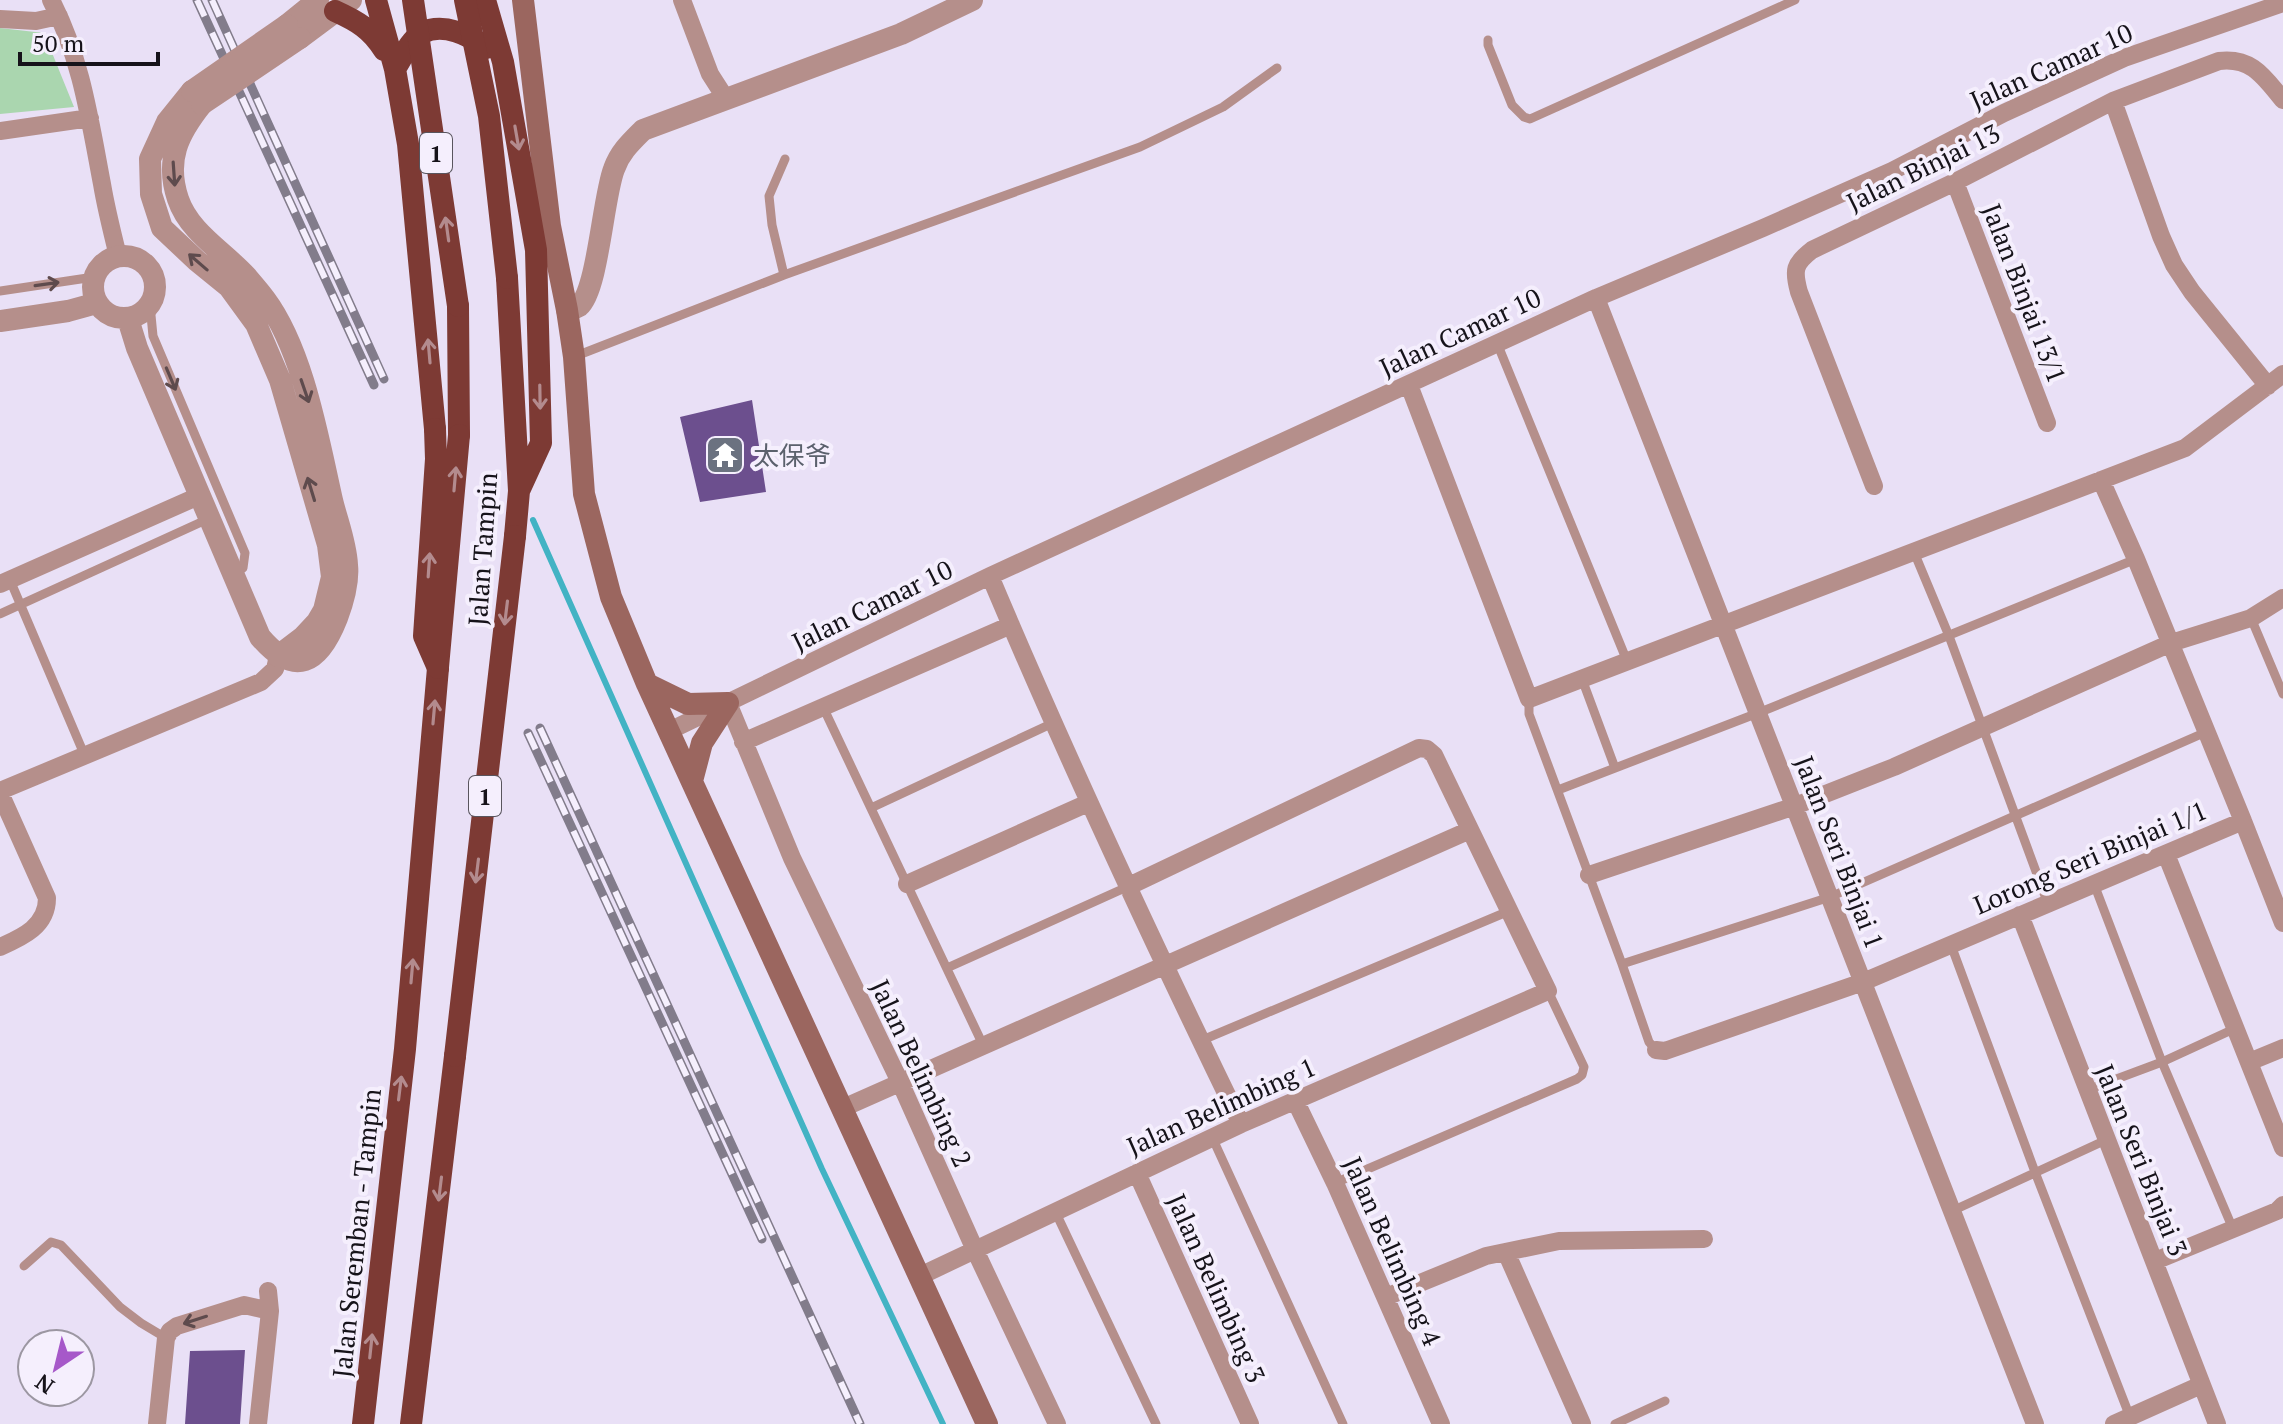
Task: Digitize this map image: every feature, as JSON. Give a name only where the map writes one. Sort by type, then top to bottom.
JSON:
[{"type":"highway","points":[[376,0],[395,69],[408,144],[435,429],[436,459],[424,636],[438,668]]},
{"type":"highway","name":"Jalan Tampin","points":[[405,1049],[459,435],[458,306],[413,0]]},
{"type":"highway","name":"Jalan Tampin","points":[[411,1424],[519,491],[507,278],[489,116],[465,0]]},
{"type":"highway","points":[[485,0],[503,62],[536,250],[541,443],[519,491]]},
{"type":"highway","points":[[335,4],[368,28],[395,69]]},
{"type":"highway","points":[[395,69],[413,41],[420,34],[432,30],[454,30],[480,43],[503,62]]},
{"type":"highway","name":"Jalan Seremban - Tampin","points":[[363,1424],[405,1049]]},
{"type":"main road","points":[[523,0],[550,226],[574,357],[584,494],[611,597],[647,684],[987,1424]]},
{"type":"main road","points":[[647,684],[688,704],[728,703]]},
{"type":"main road","points":[[692,781],[702,743],[728,703]]},
{"type":"street","points":[[682,0],[710,74],[726,99]]},
{"type":"street","points":[[567,310],[580,304],[590,286],[613,172],[622,151],[643,130],[901,34],[972,0]]},
{"type":"street","name":"Jalan Camar 10","points":[[669,731],[990,576],[1596,298],[1892,171],[2004,113],[2124,58],[2283,3]]},
{"type":"street","points":[[128,319],[137,348],[260,637],[278,656],[295,663],[305,661],[322,647],[333,628],[344,596],[347,565],[313,414],[288,339],[267,302],[246,275],[196,228],[178,201],[173,152],[197,98],[335,4]]},
{"type":"street","points":[[0,19],[36,21],[55,8],[77,66],[118,256]]},
{"type":"street","name":"Jalan Binjai 13","points":[[1874,486],[1795,277],[1797,265],[1812,250],[1955,182],[2113,101],[2219,61],[2235,59],[2252,66],[2283,100]]},
{"type":"street","points":[[1409,385],[1529,699],[2185,448],[2276,380],[2192,292],[2174,265],[2113,101]]},
{"type":"street","points":[[0,131],[90,118]]},
{"type":"street","name":"Jalan Binjai 13/1","points":[[1955,182],[2047,423]]},
{"type":"street","points":[[118,256],[139,259],[153,275],[155,296],[143,313],[128,319],[109,315],[97,303],[94,277],[107,260],[118,256]]},
{"type":"street","name":"Jalan Seri Binjai 1","points":[[1596,298],[2035,1424]]},
{"type":"street","points":[[0,321],[68,311],[97,303]]},
{"type":"street","name":"Lorong Seri Binjai 1/1","points":[[1656,1050],[1665,1051],[1863,982],[2243,821],[2101,480]]},
{"type":"street","points":[[5,582],[201,495]]},
{"type":"street","points":[[990,576],[1088,803],[1163,966],[1241,1124]]},
{"type":"street","points":[[1589,875],[1795,806],[1894,767],[2171,643],[2251,618],[2283,598]]},
{"type":"street","points":[[743,742],[1011,625]]},
{"type":"street","points":[[0,947],[30,932],[43,918],[47,898],[0,792],[261,682],[275,669],[278,656]]},
{"type":"street","name":"Jalan Belimbing 2","points":[[728,703],[792,858],[900,1082],[1057,1424]]},
{"type":"street","points":[[1127,887],[1419,748],[1427,749],[1434,755],[1548,991]]},
{"type":"street","points":[[907,884],[1088,803]]},
{"type":"street","points":[[2243,821],[2283,923]]},
{"type":"street","points":[[843,1108],[1470,830]]},
{"type":"street","points":[[2166,854],[2283,1148]]},
{"type":"street","name":"Jalan Seri Binjai 3","points":[[2020,915],[2217,1424]]},
{"type":"street","name":"Jalan Belimbing 1","points":[[920,1276],[1212,1137],[1548,991]]},
{"type":"street","points":[[2249,1062],[2283,1048]]},
{"type":"street","name":"Jalan Belimbing 4","points":[[1295,1100],[1441,1424]]},
{"type":"street","name":"Jalan Belimbing 3","points":[[1137,1173],[1250,1424]]},
{"type":"street","points":[[2155,1261],[2277,1211],[2283,1205]]},
{"type":"street","points":[[1386,1297],[1486,1256],[1559,1241],[1704,1239]]},
{"type":"street","points":[[1506,1252],[1582,1424]]},
{"type":"street","points":[[258,1424],[270,1311],[268,1291]]},
{"type":"street","points":[[157,1424],[166,1338],[170,1331],[244,1305],[270,1311]]},
{"type":"street","points":[[2125,1422],[2201,1385]]},
{"type":"lane","points":[[1488,40],[1512,105],[1517,112],[1530,119],[1795,0]]},
{"type":"lane","points":[[574,357],[784,275],[1140,147],[1223,107],[1277,68]]},
{"type":"lane","points":[[784,275],[772,225],[769,196],[785,159]]},
{"type":"lane","points":[[0,291],[94,277]]},
{"type":"lane","points":[[150,305],[153,336],[245,553],[243,568],[233,573]]},
{"type":"lane","points":[[1497,343],[1627,661]]},
{"type":"lane","points":[[0,614],[210,518]]},
{"type":"lane","points":[[1914,552],[1949,636],[2048,904]]},
{"type":"lane","points":[[1558,790],[1758,713],[2136,559]]},
{"type":"lane","points":[[5,582],[21,605],[84,754]]},
{"type":"lane","points":[[2251,618],[2283,694]]},
{"type":"lane","points":[[1582,679],[1615,768]]},
{"type":"lane","points":[[1529,699],[1529,714],[1649,1042],[1656,1050]]},
{"type":"lane","points":[[823,707],[983,1045]]},
{"type":"lane","points":[[871,808],[1053,723]]},
{"type":"lane","points":[[1622,964],[1830,897],[2206,732]]},
{"type":"lane","points":[[2094,884],[2162,1062],[2233,1229]]},
{"type":"lane","points":[[947,968],[1127,887]]},
{"type":"lane","points":[[1200,1041],[1509,911]]},
{"type":"lane","points":[[1951,944],[2125,1422]]},
{"type":"lane","points":[[1335,1183],[1582,1075],[1584,1067],[1548,991]]},
{"type":"lane","points":[[2086,1090],[2162,1062],[2236,1028]]},
{"type":"lane","points":[[1212,1137],[1343,1424]]},
{"type":"lane","points":[[1952,1211],[2106,1140]]},
{"type":"lane","points":[[1055,1211],[1156,1424]]},
{"type":"lane","points":[[24,1266],[51,1242],[61,1245],[120,1307],[166,1338]]},
{"type":"lane","points":[[1615,1424],[1665,1401]]},
{"type":"green space","points":[[0,28],[44,33],[74,107],[0,114]]},
{"type":"building","name":"太保爷","points":[[752,400],[766,492],[700,502],[680,417]]},
{"type":"building","points":[[245,1350],[240,1424],[185,1424],[190,1351]]},
{"type":"waterway","points":[[533,520],[822,1169],[943,1424]]},
{"type":"railway","points":[[197,0],[374,385]]},
{"type":"railway","points":[[212,0],[384,379]]},
{"type":"railway","points":[[540,728],[860,1424]]},
{"type":"railway","points":[[528,733],[762,1239]]},
{"type":"place","name":"太保爷","points":[[725,455]]}]
